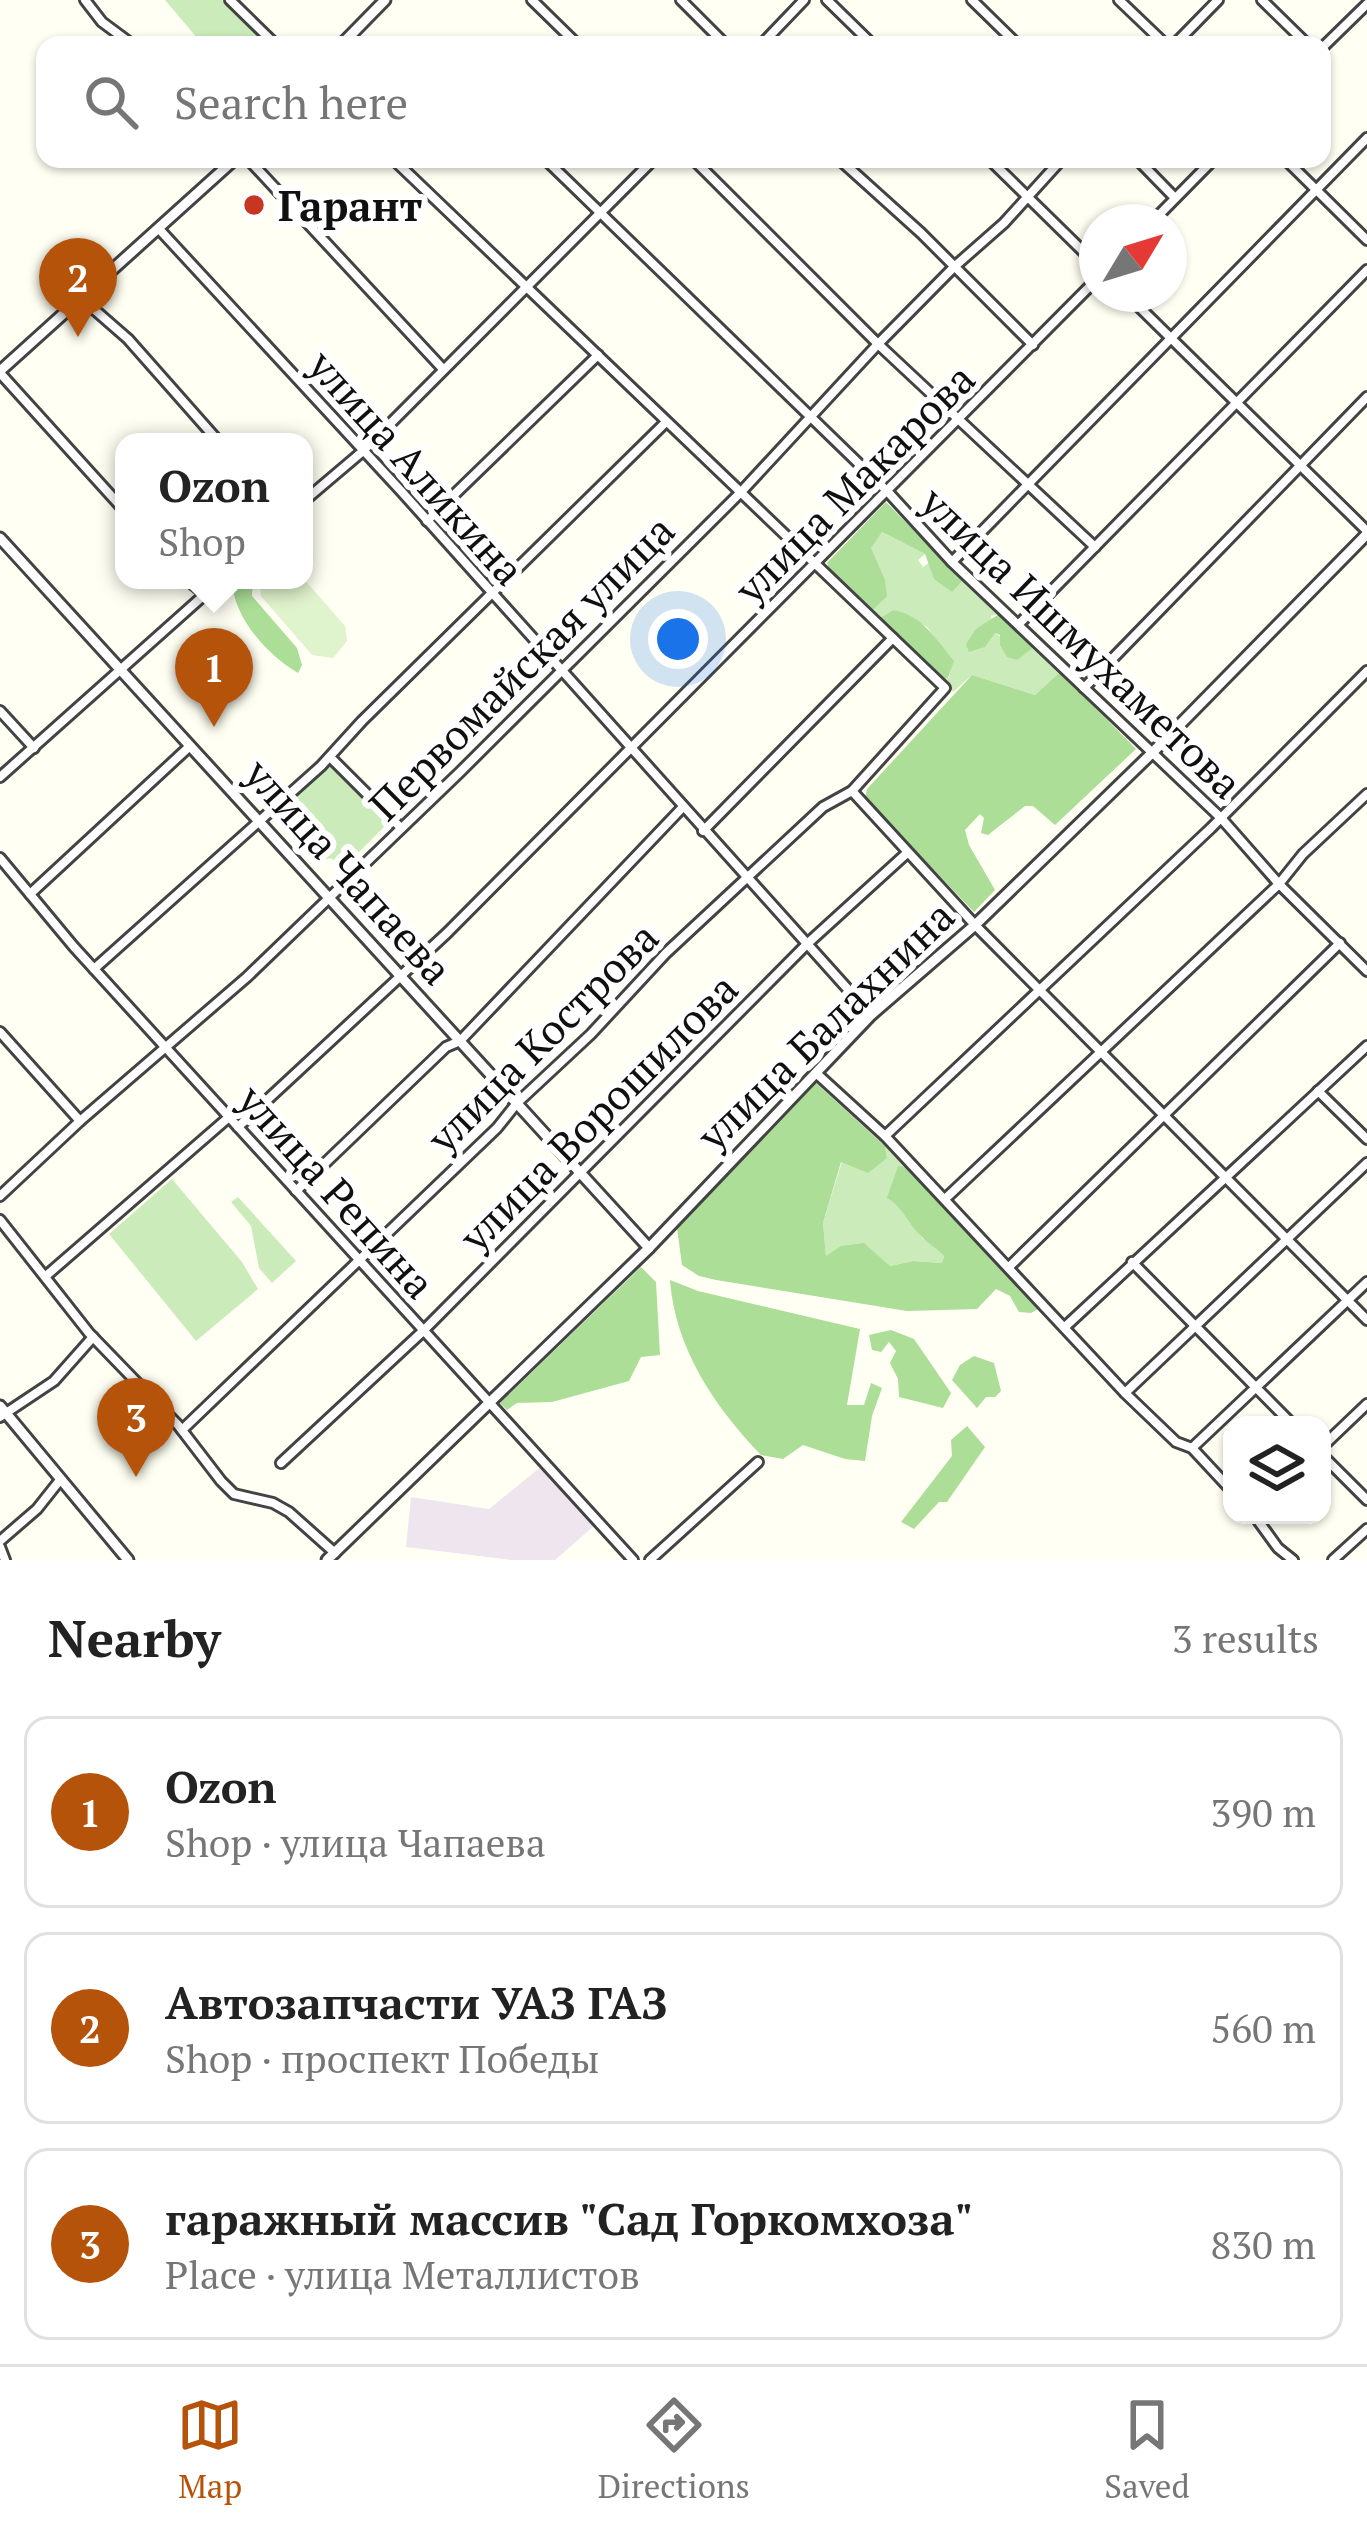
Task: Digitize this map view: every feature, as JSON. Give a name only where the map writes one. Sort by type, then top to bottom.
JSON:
[{"type":"street","points":[[86,0],[102,22],[121,36]]},
{"type":"street","points":[[230,0],[267,36]]},
{"type":"street","points":[[350,36],[385,0]]},
{"type":"street","points":[[532,0],[569,36]]},
{"type":"street","points":[[680,0],[717,36]]},
{"type":"street","points":[[770,36],[804,0]]},
{"type":"street","points":[[827,0],[864,36]]},
{"type":"street","points":[[972,0],[1009,36]]},
{"type":"street","points":[[1119,0],[1160,36]]},
{"type":"street","points":[[1180,36],[1218,0]]},
{"type":"street","points":[[1262,0],[1299,36]]},
{"type":"street","points":[[1331,39],[1367,4]]},
{"type":"street","points":[[952,562],[1367,138]]},
{"type":"street","points":[[115,500],[0,372],[225,168]]},
{"type":"street","points":[[256,168],[443,369]]},
{"type":"street","points":[[402,168],[893,638],[703,831]]},
{"type":"street","name":"улица Ишмухаметова","points":[[554,168],[888,492],[952,562],[1221,818],[1279,884],[1367,970]]},
{"type":"street","points":[[313,493],[363,451],[645,168]]},
{"type":"street","points":[[702,168],[878,344],[1095,548]]},
{"type":"street","points":[[849,168],[1033,346]]},
{"type":"street","points":[[998,168],[1079,247]]},
{"type":"street","name":"Первомайская улица","points":[[0,1196],[80,1120],[247,977],[401,828],[741,493],[878,344],[1004,223],[1053,168]]},
{"type":"street","points":[[1146,168],[1175,198]]},
{"type":"street","points":[[1169,204],[1205,168]]},
{"type":"street","points":[[1294,168],[1367,240]]},
{"type":"street","name":"улица Аликина","points":[[159,229],[871,1015]]},
{"type":"street","points":[[1019,624],[1367,269]]},
{"type":"street","points":[[81,298],[128,339],[211,433]]},
{"type":"street","name":"улица Макарова","points":[[238,1127],[402,977],[1079,298]]},
{"type":"street","points":[[1144,312],[1367,532]]},
{"type":"street","points":[[428,521],[598,355]]},
{"type":"street","points":[[1084,688],[1367,398]]},
{"type":"street","points":[[94,969],[330,757],[666,422]]},
{"type":"street","name":"улица Балахнина","points":[[331,1556],[649,1248],[871,1015],[975,925],[1151,754],[1367,532]]},
{"type":"street","name":"улица Чапаева","points":[[0,538],[649,1248]]},
{"type":"street","points":[[198,589],[206,596]]},
{"type":"street","points":[[0,777],[213,589]]},
{"type":"street","name":"улица Кострова","points":[[182,1430],[497,1128],[666,953],[823,807],[852,791],[945,688],[893,638]]},
{"type":"street","points":[[884,1136],[1221,818],[1367,670]]},
{"type":"street","points":[[0,711],[34,748]]},
{"type":"street","points":[[30,894],[190,746]]},
{"type":"street","points":[[330,757],[401,828]]},
{"type":"street","points":[[852,791],[975,925],[1367,1320]]},
{"type":"street","points":[[945,1199],[1279,884],[1303,854],[1367,794]]},
{"type":"street","points":[[296,1192],[446,1048],[460,1041],[682,808]]},
{"type":"street","name":"улица Ворошилова","points":[[281,1463],[422,1332],[807,944],[907,853]]},
{"type":"street","name":"улица Репина","points":[[0,859],[94,969],[632,1560]]},
{"type":"street","points":[[1009,1267],[1340,943]]},
{"type":"street","points":[[0,1032],[80,1120]]},
{"type":"street","points":[[1066,1326],[1367,1046]]},
{"type":"street","points":[[817,1073],[945,1199],[1125,1393],[1176,1442],[1192,1448],[1223,1481]]},
{"type":"street","points":[[1318,1091],[1367,1139]]},
{"type":"street","points":[[46,1274],[229,1118]]},
{"type":"street","points":[[1125,1393],[1367,1163]]},
{"type":"street","points":[[0,1220],[93,1337],[182,1430],[234,1494],[289,1512],[331,1556]]},
{"type":"street","points":[[1132,1262],[1284,1416]]},
{"type":"street","points":[[1192,1448],[1367,1282]]},
{"type":"street","points":[[93,1337],[54,1381],[2,1412],[128,1560]]},
{"type":"street","points":[[1331,1442],[1367,1404]]},
{"type":"street","points":[[1331,1461],[1367,1500]]},
{"type":"street","points":[[650,1560],[758,1462]]},
{"type":"street","points":[[5,1560],[0,1544],[60,1480]]},
{"type":"street","points":[[1261,1524],[1293,1560]]},
{"type":"street","points":[[1333,1560],[1367,1529]]},
{"type":"shaded area","points":[[542,1466],[595,1525],[555,1560],[512,1560],[406,1547],[411,1497],[489,1509]]},
{"type":"green space","points":[[165,0],[222,0],[257,36],[195,36]]},
{"type":"green space","points":[[886,502],[963,580],[952,592],[934,579],[925,554],[882,532],[871,548],[887,596],[871,612],[830,571],[827,563]]},
{"type":"green space","points":[[882,532],[925,554],[918,560],[923,567],[930,562],[934,579],[956,585],[963,580],[999,614],[991,616],[995,633],[1023,652],[1034,647],[1060,672],[1035,695],[972,675],[953,692],[942,680],[949,678],[953,661],[927,627],[893,610],[878,619],[871,612],[887,595],[870,548]]},
{"type":"green space","points":[[233,589],[252,589],[252,596],[297,648],[302,665],[298,673],[253,633]]},
{"type":"green space","points":[[261,589],[313,589],[345,626],[347,641],[333,658],[312,655],[261,596]]},
{"type":"green space","points":[[893,610],[920,623],[941,644],[954,661],[948,678],[942,680],[878,619]]},
{"type":"green space","points":[[999,614],[1034,647],[1017,660],[1007,657],[995,633],[985,647],[969,652],[966,644],[976,629]]},
{"type":"green space","points":[[1060,672],[1136,749],[1055,825],[1033,806],[1025,806],[988,835],[981,833],[984,818],[980,814],[965,830],[995,890],[974,912],[865,798],[867,789],[972,675],[1035,695]]},
{"type":"green space","points":[[332,763],[384,815],[384,827],[346,865],[329,858],[318,864],[274,816]]},
{"type":"green space","points":[[816,1083],[885,1146],[887,1158],[868,1173],[841,1162],[823,1223],[826,1256],[841,1246],[864,1243],[890,1266],[913,1261],[942,1263],[944,1256],[887,1198],[898,1166],[905,1167],[1040,1308],[1019,1312],[1010,1296],[996,1289],[977,1309],[907,1311],[716,1280],[682,1265],[677,1228]]},
{"type":"green space","points":[[885,1146],[905,1167],[898,1167],[895,1202],[923,1239],[944,1256],[942,1263],[913,1261],[890,1266],[826,1257],[823,1223],[842,1161],[887,1158]]},
{"type":"green space","points":[[172,1179],[242,1262],[258,1289],[196,1341],[109,1234]]},
{"type":"green space","points":[[238,1197],[296,1261],[272,1283],[259,1268],[251,1226],[231,1202]]},
{"type":"green space","points":[[641,1267],[656,1282],[660,1355],[641,1357],[629,1381],[552,1402],[517,1403],[507,1410],[500,1403]]},
{"type":"green space","points":[[670,1280],[698,1291],[860,1329],[847,1405],[864,1405],[871,1383],[882,1388],[865,1461],[803,1445],[783,1459],[761,1455],[700,1375],[680,1329]]},
{"type":"green space","points":[[891,1330],[914,1339],[951,1393],[943,1408],[899,1397],[898,1379],[890,1363],[896,1351],[889,1342],[881,1352],[872,1350],[869,1335]]},
{"type":"green space","points":[[974,1356],[994,1363],[1001,1391],[986,1397],[977,1408],[952,1380],[960,1365]]},
{"type":"green space","points":[[967,1426],[985,1447],[947,1502],[939,1502],[914,1529],[901,1522],[952,1456],[951,1440]]},
{"type":"place","name":"Гарант","points":[[254,205]]},
{"type":"place","name":"Автозапчасти УАЗ ГАЗ","points":[[78,337]]},
{"type":"place","name":"Ozon","points":[[214,727]]},
{"type":"place","name":"гаражный массив \"Сад Горкомхоза\"","points":[[136,1477]]}]
